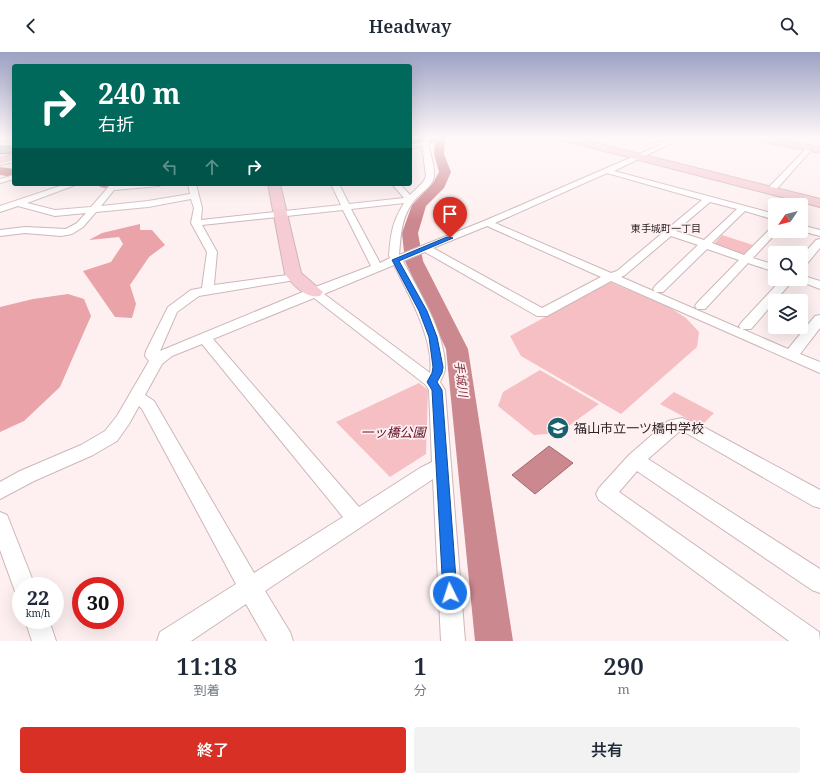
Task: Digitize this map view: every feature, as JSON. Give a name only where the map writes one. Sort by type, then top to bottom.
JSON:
[{"type":"street","points":[[429,165],[430,176],[428,182],[410,200],[399,219],[396,231],[394,255],[423,311],[433,337],[438,367],[437,373],[432,382]]},
{"type":"street","points":[[0,491],[27,476],[87,450],[111,436],[124,420],[156,360],[167,353],[487,223],[619,165]]},
{"type":"street","points":[[672,165],[820,203]]},
{"type":"street","points":[[771,190],[794,165]]},
{"type":"street","points":[[0,169],[12,170]]},
{"type":"street","points":[[607,171],[768,217]]},
{"type":"street","points":[[0,181],[12,178]]},
{"type":"street","points":[[0,209],[68,186]]},
{"type":"street","points":[[0,233],[25,230],[66,233],[80,225],[114,186]]},
{"type":"street","points":[[192,186],[198,208],[196,223],[212,252],[208,290]]},
{"type":"street","points":[[274,186],[295,277],[432,382],[437,390],[453,641]]},
{"type":"street","points":[[336,186],[377,267]]},
{"type":"street","points":[[398,186],[410,200]]},
{"type":"street","points":[[18,203],[55,213],[148,204],[194,196]]},
{"type":"street","points":[[707,199],[768,217]]},
{"type":"street","points":[[423,249],[542,313],[606,279],[617,275],[670,232],[707,199]]},
{"type":"street","points":[[196,223],[410,200]]},
{"type":"street","points":[[659,289],[741,210]]},
{"type":"street","points":[[487,223],[617,275],[794,351]]},
{"type":"street","points":[[808,227],[820,230]]},
{"type":"street","points":[[808,229],[820,233]]},
{"type":"street","points":[[670,232],[768,267]]},
{"type":"street","points":[[701,306],[768,236]]},
{"type":"street","points":[[808,256],[820,242]]},
{"type":"street","points":[[617,275],[659,289],[746,326],[794,351],[820,368]]},
{"type":"street","points":[[156,360],[152,356],[153,351],[172,310],[195,293],[295,277]]},
{"type":"street","points":[[808,281],[820,285]]},
{"type":"street","points":[[746,326],[782,286]]},
{"type":"street","points":[[794,351],[820,319]]},
{"type":"street","points":[[205,338],[357,519]]},
{"type":"street","points":[[136,397],[148,405],[281,641]]},
{"type":"street","points":[[810,641],[606,494],[635,460],[674,425],[682,424],[692,428],[820,500]]},
{"type":"street","points":[[635,460],[820,582]]},
{"type":"street","points":[[169,641],[427,472],[442,466]]},
{"type":"street","points":[[0,521],[21,577]]},
{"type":"street","points":[[40,629],[44,641]]},
{"type":"green space","points":[[722,235],[753,245],[745,254],[737,253],[714,244]]},
{"type":"green space","points":[[610,282],[669,307],[686,318],[699,332],[697,347],[621,414],[521,356],[510,336]]},
{"type":"green space","points":[[540,370],[599,404],[559,433],[534,435],[498,406],[503,392]]},
{"type":"green space","name":"一ッ橋公園","points":[[419,383],[428,390],[426,454],[390,477],[336,422]]},
{"type":"green space","points":[[674,392],[714,413],[701,426],[660,404]]},
{"type":"shaded area","points":[[140,224],[140,230],[152,230],[165,245],[149,257],[130,285],[136,304],[132,318],[115,317],[83,271],[111,262],[123,244],[119,237],[89,240],[102,233]]},
{"type":"shaded area","points":[[68,294],[84,299],[91,316],[60,387],[24,421],[0,432],[0,307],[33,299]]},
{"type":"shaded area","points":[[549,446],[573,463],[535,494],[512,475]]},
{"type":"waterway","name":"手城川","points":[[443,165],[445,172],[439,185],[419,205],[410,233],[414,261],[457,349],[494,641]]},
{"type":"waterway","points":[[0,171],[12,173]]},
{"type":"place","name":"福山市立一ツ橋中学校","points":[[558,428]]},
{"type":"district","name":"東手城町一丁目","points":[[666,228]]},
{"type":"route","points":[[450,238],[395,260],[423,311],[433,337],[438,367],[437,373],[432,382],[437,390],[450,593]]}]
